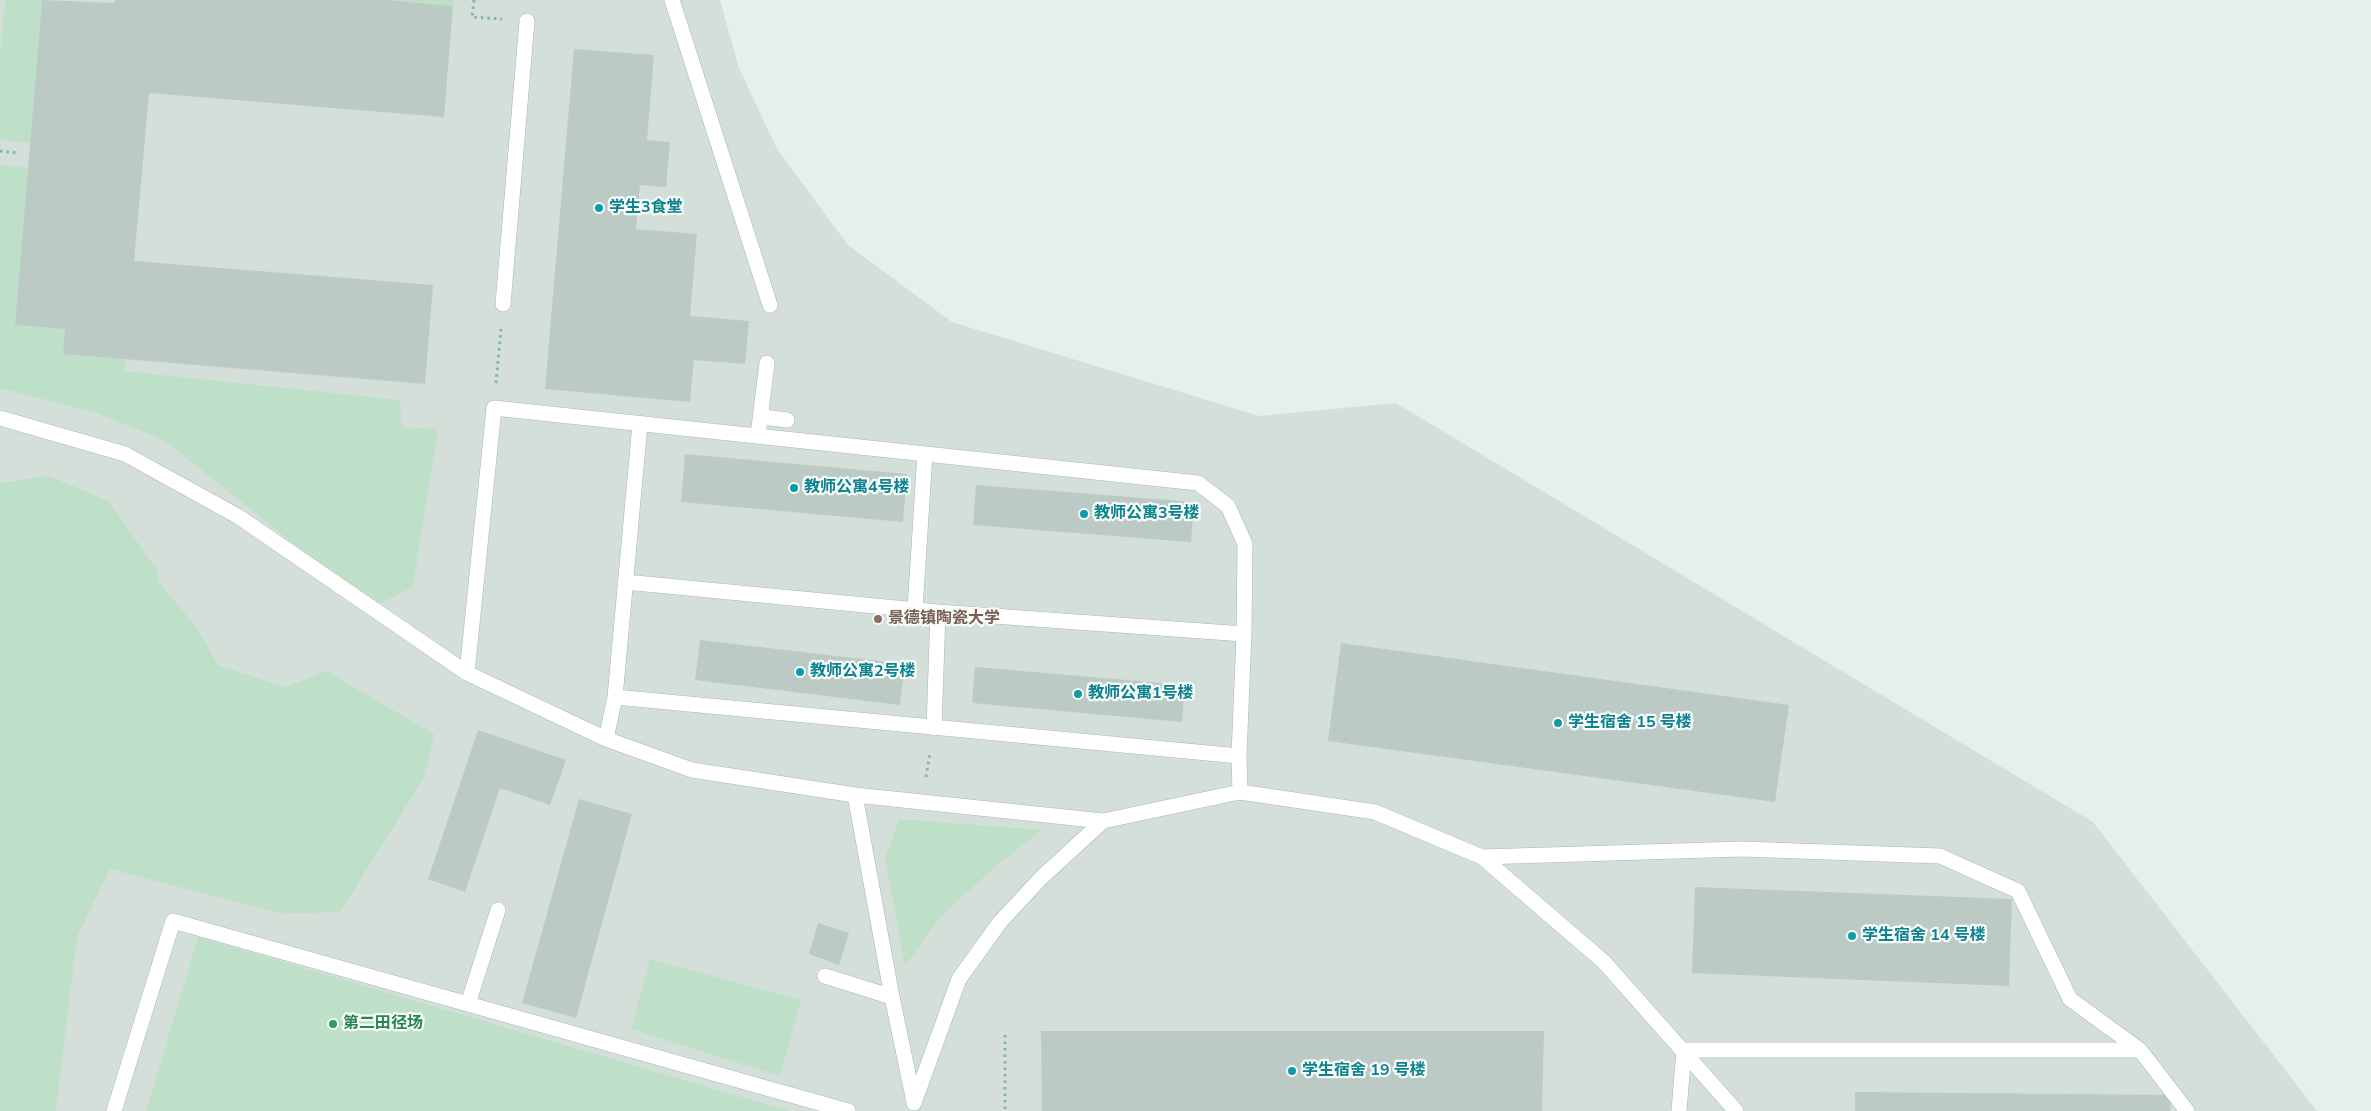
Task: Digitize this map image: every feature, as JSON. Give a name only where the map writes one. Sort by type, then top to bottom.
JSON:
[{"type":"street","points":[[672,0],[770,305]]},
{"type":"street","points":[[503,304],[527,21]]},
{"type":"street","points":[[758,436],[762,417],[767,364]]},
{"type":"street","points":[[467,673],[494,408],[1198,483],[1228,506],[1245,544],[1244,634],[1239,756],[1240,792]]},
{"type":"street","points":[[762,417],[787,420]]},
{"type":"street","points":[[0,418],[125,454],[239,517],[467,673],[606,739],[692,770],[855,795],[1103,821],[1240,792],[1374,812],[1482,857],[1604,962],[1684,1050],[1736,1111]]},
{"type":"street","points":[[606,739],[615,697],[640,424]]},
{"type":"street","points":[[914,609],[925,454]]},
{"type":"street","points":[[625,582],[938,612],[1244,634]]},
{"type":"street","points":[[934,728],[938,612]]},
{"type":"street","points":[[615,697],[1239,756]]},
{"type":"street","points":[[855,795],[914,1107]]},
{"type":"street","points":[[914,1107],[959,979],[1000,922],[1041,878],[1103,821]]},
{"type":"street","points":[[1482,857],[1742,849],[1940,856],[2018,891],[2070,999],[2140,1050],[2187,1111]]},
{"type":"street","points":[[468,1004],[498,910]]},
{"type":"street","points":[[114,1111],[173,921],[848,1111]]},
{"type":"street","points":[[825,976],[892,997]]},
{"type":"street","points":[[1684,1050],[2140,1050]]},
{"type":"street","points":[[1679,1111],[1684,1050]]},
{"type":"path","points":[[474,0],[472,16],[527,21]]},
{"type":"path","points":[[0,150],[19,153]]},
{"type":"path","points":[[494,408],[503,304]]},
{"type":"path","points":[[923,802],[934,728]]},
{"type":"path","points":[[1005,1035],[1005,1111]]},
{"type":"shaded area","name":"景德镇陶瓷大学","points":[[0,0],[720,0],[739,68],[777,149],[848,245],[952,322],[1259,416],[1396,403],[2093,822],[2317,1111],[0,1111]]},
{"type":"green space","points":[[5,0],[42,0],[30,143],[0,140],[0,57]]},
{"type":"green space","points":[[385,0],[454,0],[453,6]]},
{"type":"green space","points":[[0,165],[28,168],[15,325],[65,329],[63,354],[125,359],[124,371],[400,400],[402,427],[438,429],[413,587],[373,607],[164,440],[93,412],[0,388]]},
{"type":"green space","points":[[48,476],[109,501],[157,571],[158,581],[196,627],[218,665],[286,687],[326,671],[434,734],[425,776],[340,912],[282,914],[110,869],[77,937],[56,1111],[0,1111],[0,483]]},
{"type":"green space","points":[[899,819],[1042,830],[996,866],[941,916],[905,966],[885,858]]},
{"type":"green space","name":"第二田径场","points":[[198,937],[789,1111],[146,1111]]},
{"type":"green space","points":[[650,959],[801,1000],[780,1076],[631,1029]]},
{"type":"building","points":[[42,0],[114,3],[115,0],[385,0],[453,6],[444,117],[149,93],[134,261],[433,285],[425,384],[63,354],[65,329],[15,325]]},
{"type":"building","name":"学生3食堂","points":[[574,49],[654,55],[647,140],[670,142],[666,187],[640,185],[636,229],[697,234],[690,316],[749,321],[745,364],[694,360],[690,402],[545,389]]},
{"type":"building","name":"教师公寓4号楼","points":[[685,454],[907,474],[903,522],[681,502]]},
{"type":"building","name":"教师公寓3号楼","points":[[976,485],[1194,502],[1191,542],[973,525]]},
{"type":"building","name":"教师公寓2号楼","points":[[700,640],[905,664],[900,705],[695,680]]},
{"type":"building","name":"学生宿舍 15 号楼","points":[[1341,643],[1789,705],[1775,802],[1328,741]]},
{"type":"building","name":"教师公寓1号楼","points":[[975,667],[1185,685],[1182,722],[972,703]]},
{"type":"building","points":[[478,730],[566,760],[550,805],[500,788],[465,892],[428,879]]},
{"type":"building","points":[[579,799],[632,814],[576,1018],[522,1003]]},
{"type":"building","name":"学生宿舍 14 号楼","points":[[1695,887],[2012,899],[2009,986],[1692,973]]},
{"type":"building","points":[[818,923],[849,933],[839,965],[809,954]]},
{"type":"building","name":"学生宿舍 19 号楼","points":[[1041,1031],[1544,1031],[1542,1111],[1042,1111]]},
{"type":"building","points":[[1855,1092],[2171,1095],[2170,1111],[1855,1111]]},
{"type":"place","name":"学生3食堂","points":[[599,208]]},
{"type":"place","name":"教师公寓4号楼","points":[[794,488]]},
{"type":"place","name":"教师公寓3号楼","points":[[1084,514]]},
{"type":"place","name":"景德镇陶瓷大学","points":[[878,619]]},
{"type":"place","name":"教师公寓2号楼","points":[[800,672]]},
{"type":"place","name":"教师公寓1号楼","points":[[1078,694]]},
{"type":"place","name":"学生宿舍 15 号楼","points":[[1558,723]]},
{"type":"place","name":"学生宿舍 14 号楼","points":[[1852,936]]},
{"type":"place","name":"第二田径场","points":[[333,1024]]},
{"type":"place","name":"学生宿舍 19 号楼","points":[[1292,1071]]}]
